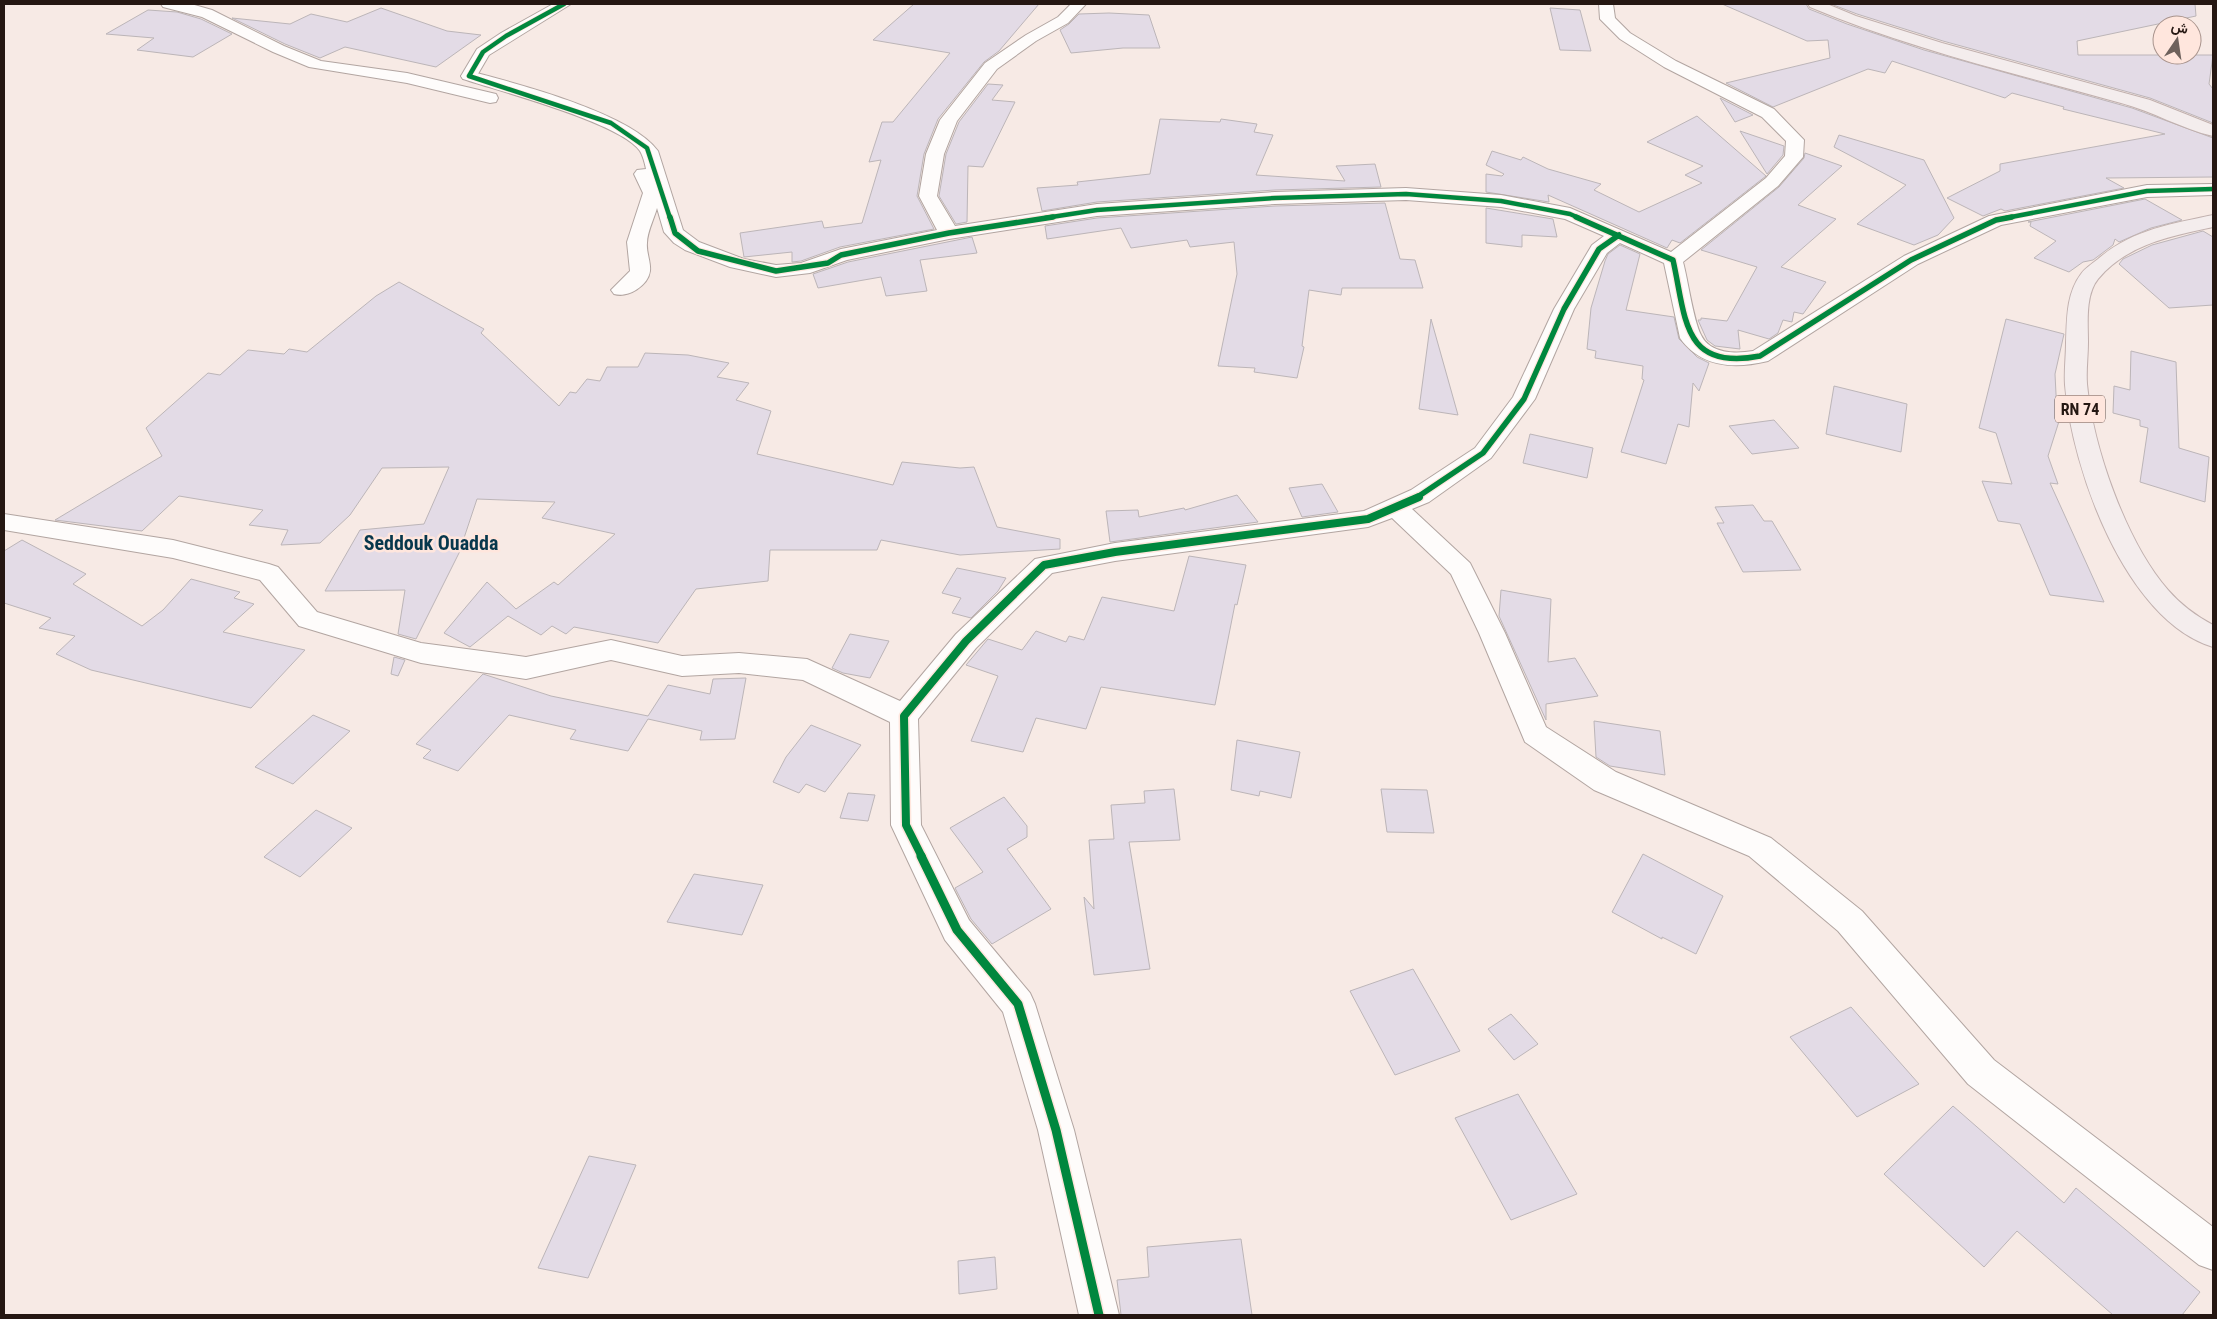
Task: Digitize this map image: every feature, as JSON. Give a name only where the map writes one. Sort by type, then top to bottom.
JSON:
[{"type":"main road","points":[[1815,4],[1851,19],[1936,46],[2144,104],[2213,131]]},
{"type":"main road","name":"RN 74","points":[[2213,221],[2140,238],[2126,245],[2090,277],[2080,298],[2076,390],[2084,431],[2100,486],[2123,539],[2160,598],[2178,617],[2200,632],[2213,637]]},
{"type":"street","points":[[168,4],[229,22],[274,48],[316,65],[380,73],[441,85],[553,116],[611,142],[636,160],[652,193],[637,242],[640,271],[635,280],[621,290]]},
{"type":"street","points":[[564,4],[506,36],[483,52],[469,76],[611,123],[647,148],[675,233],[698,251],[776,271],[828,263],[841,255],[949,232],[1097,210],[1275,198],[1406,194],[1501,201],[1570,214],[1619,234],[1674,260]]},
{"type":"street","points":[[949,232],[928,196],[935,154],[949,120],[991,66],[1031,38],[1063,20],[1079,4]]},
{"type":"street","points":[[1606,4],[1608,19],[1625,36],[1670,64],[1768,113],[1795,140],[1794,157],[1772,182],[1674,260]]},
{"type":"street","points":[[1674,260],[1691,338],[1710,355],[1739,360],[1760,356],[1911,260],[1996,220],[2147,191],[2213,189]]},
{"type":"street","points":[[1099,1315],[1056,1130],[1018,1004],[956,930],[906,825],[904,716],[966,641],[1044,565],[1133,550],[1368,519],[1420,496],[1483,453],[1524,399],[1564,309],[1599,249],[1619,234]]},
{"type":"street","points":[[1395,507],[1462,569],[1492,632],[1535,734],[1604,782],[1760,847],[1850,921],[1981,1072],[2213,1251]]},
{"type":"street","points":[[4,522],[173,549],[269,573],[308,619],[421,653],[526,668],[611,650],[682,666],[739,663],[807,670],[904,716]]},
{"type":"building","points":[[914,4],[1039,4],[999,51],[984,62],[938,119],[924,154],[917,196],[934,229],[840,247],[801,261],[792,262],[792,252],[744,257],[740,233],[822,221],[824,228],[862,223],[881,160],[869,162],[882,122],[893,122],[950,53],[873,40]]},
{"type":"building","points":[[1722,4],[1806,4],[1809,9],[1847,24],[1924,50],[2132,108],[2213,138],[2213,177],[2106,178],[2124,188],[2005,211],[2001,209],[1983,216],[1947,198],[2000,171],[2000,164],[2165,134],[2063,109],[2064,107],[2012,93],[2005,98],[1892,61],[1885,73],[1868,69],[1773,107],[1726,83],[1830,58],[1828,40],[1807,41]]},
{"type":"building","points":[[1831,4],[2195,4],[2196,15],[2152,15],[2152,25],[2077,41],[2078,55],[2152,55],[2152,65],[2202,65],[2202,55],[2213,55],[2209,84],[2213,89],[2213,123],[2150,98],[1943,41]]},
{"type":"building","points":[[381,8],[447,31],[481,35],[436,67],[345,47],[320,58],[285,44],[232,18],[290,24],[311,14],[347,22]]},
{"type":"building","points":[[1550,8],[1580,10],[1591,51],[1560,50]]},
{"type":"building","points":[[148,10],[177,12],[201,19],[232,34],[193,57],[137,50],[154,38],[106,34]]},
{"type":"building","points":[[1079,14],[1149,15],[1160,48],[1123,48],[1071,53],[1060,30]]},
{"type":"building","points":[[988,84],[1003,85],[992,100],[1015,102],[983,167],[968,166],[967,222],[956,224],[939,196],[946,154],[959,122]]},
{"type":"building","points":[[1720,98],[1753,115],[1735,122]]},
{"type":"building","points":[[1697,116],[1766,176],[1680,243],[1672,240],[1667,248],[1548,195],[1549,202],[1486,192],[1486,174],[1502,176],[1504,174],[1486,165],[1492,151],[1521,160],[1523,157],[1548,169],[1601,184],[1594,190],[1639,212],[1702,183],[1685,175],[1703,166],[1647,142]]},
{"type":"building","points":[[1160,119],[1220,122],[1221,119],[1257,124],[1254,132],[1273,135],[1256,175],[1345,181],[1336,166],[1375,164],[1381,187],[1275,190],[1097,202],[1042,211],[1037,188],[1078,185],[1077,182],[1150,174]]},
{"type":"building","points":[[1740,131],[1784,146],[1783,155],[1767,174]]},
{"type":"building","points":[[1839,135],[1924,160],[1954,218],[1938,235],[1914,245],[1857,224],[1906,185],[1834,147]]},
{"type":"building","points":[[1805,153],[1842,166],[1798,205],[1836,219],[1781,267],[1826,282],[1803,314],[1794,312],[1792,322],[1783,320],[1778,333],[1769,339],[1738,330],[1740,349],[1715,346],[1707,340],[1698,320],[1701,320],[1701,318],[1727,321],[1757,267],[1701,250],[1779,187],[1804,158]]},
{"type":"building","points":[[2145,199],[2182,220],[2151,228],[2119,242],[2115,239],[2113,245],[2093,260],[2083,262],[2069,272],[2034,258],[2056,241],[2030,226],[2031,222],[2028,222]]},
{"type":"building","points":[[1385,203],[1400,259],[1415,260],[1423,288],[1342,288],[1341,295],[1309,290],[1302,346],[1304,347],[1297,378],[1254,372],[1255,368],[1218,366],[1237,274],[1234,242],[1190,247],[1187,240],[1131,248],[1121,228],[1047,239],[1045,226],[1097,218],[1275,206]]},
{"type":"building","points":[[1486,208],[1553,219],[1557,237],[1522,235],[1522,247],[1486,243]]},
{"type":"building","points":[[2203,231],[2213,237],[2213,305],[2169,308],[2119,264],[2123,259],[2152,245]]},
{"type":"building","points":[[972,237],[977,253],[920,260],[927,291],[886,296],[881,277],[818,288],[813,274],[848,262]]},
{"type":"building","points":[[1620,245],[1640,254],[1626,310],[1674,317],[1679,339],[1697,357],[1709,363],[1699,391],[1693,383],[1689,427],[1678,424],[1666,464],[1621,452],[1644,380],[1642,379],[1643,366],[1595,358],[1596,351],[1587,349],[1591,308],[1605,261],[1608,254]]},
{"type":"building","points":[[399,282],[484,329],[481,333],[559,406],[570,392],[576,393],[587,379],[600,381],[607,367],[638,367],[645,353],[688,355],[729,363],[717,377],[749,383],[736,400],[771,411],[757,454],[893,485],[902,462],[960,468],[974,467],[997,527],[1060,539],[1060,549],[960,555],[881,540],[877,550],[770,550],[768,581],[696,589],[658,643],[574,627],[566,634],[552,626],[541,635],[508,616],[470,647],[444,633],[487,582],[516,609],[554,582],[558,585],[615,534],[542,518],[555,502],[477,499],[459,553],[416,639],[398,634],[405,590],[325,591],[360,530],[424,524],[449,467],[382,468],[350,515],[320,543],[281,545],[288,530],[249,525],[263,510],[179,496],[142,531],[55,520],[162,456],[146,428],[208,373],[220,375],[248,350],[284,354],[289,349],[307,352],[376,296]]},
{"type":"building","points":[[1431,319],[1458,415],[1419,409]]},
{"type":"building","points":[[2006,319],[2064,334],[2055,374],[2057,414],[2061,415],[2048,456],[2058,484],[2050,483],[2104,602],[2050,595],[2020,524],[1998,521],[1982,481],[2012,484],[1996,433],[1979,428]]},
{"type":"building","points":[[2131,351],[2176,362],[2179,448],[2209,457],[2205,502],[2140,482],[2148,428],[2140,426],[2140,420],[2113,413],[2114,386],[2130,390]]},
{"type":"building","points":[[1834,386],[1907,404],[1901,452],[1826,434]]},
{"type":"building","points":[[1774,420],[1799,448],[1752,454],[1729,426]]},
{"type":"building","points":[[1530,434],[1593,448],[1587,478],[1523,463]]},
{"type":"building","points":[[1322,484],[1338,512],[1302,517],[1289,488]]},
{"type":"building","points":[[1237,495],[1258,522],[1110,542],[1106,511],[1138,510],[1139,517],[1184,508],[1185,510]]},
{"type":"building","points":[[1753,505],[1764,521],[1772,521],[1801,570],[1743,572],[1717,523],[1724,523],[1715,507]]},
{"type":"building","points":[[22,540],[86,574],[73,584],[142,626],[163,610],[191,579],[240,592],[234,598],[254,604],[223,632],[305,650],[251,708],[91,670],[56,654],[75,636],[39,628],[51,618],[4,603],[4,551]]},
{"type":"building","points":[[1189,556],[1246,565],[1237,605],[1235,604],[1215,705],[1101,687],[1086,729],[1036,718],[1023,752],[971,741],[998,676],[966,665],[988,639],[1022,650],[1036,631],[1066,642],[1069,636],[1084,640],[1102,597],[1174,611]]},
{"type":"building","points":[[957,568],[1006,578],[998,591],[971,618],[952,613],[961,598],[942,593]]},
{"type":"building","points":[[1501,590],[1551,599],[1548,662],[1575,658],[1598,696],[1546,704],[1546,720],[1499,616]]},
{"type":"building","points":[[850,634],[889,641],[870,678],[843,673],[832,668]]},
{"type":"building","points":[[394,657],[405,660],[398,676],[391,674]]},
{"type":"building","points":[[483,674],[551,696],[648,716],[668,685],[710,694],[713,679],[746,678],[735,739],[700,740],[702,731],[648,719],[628,751],[570,739],[576,730],[509,715],[458,771],[423,758],[431,750],[416,744]]},
{"type":"building","points":[[313,715],[350,731],[293,784],[255,767]]},
{"type":"building","points":[[1594,721],[1660,731],[1665,775],[1610,766],[1596,757]]},
{"type":"building","points":[[811,725],[861,745],[825,792],[806,784],[799,793],[773,782],[786,757]]},
{"type":"building","points":[[1237,740],[1300,752],[1291,798],[1260,791],[1259,796],[1231,790]]},
{"type":"building","points":[[1174,789],[1180,840],[1129,842],[1150,969],[1094,975],[1084,897],[1094,909],[1089,840],[1114,839],[1111,805],[1145,803],[1144,791]]},
{"type":"building","points":[[1381,789],[1427,790],[1434,833],[1387,832]]},
{"type":"building","points":[[848,793],[875,795],[868,821],[840,818]]},
{"type":"building","points":[[1004,797],[1027,826],[1027,837],[1007,849],[1051,909],[992,944],[971,919],[955,888],[983,872],[950,828]]},
{"type":"building","points":[[316,810],[352,828],[300,877],[264,857]]},
{"type":"building","points":[[1643,854],[1723,896],[1696,954],[1662,937],[1662,939],[1612,912]]},
{"type":"building","points":[[694,874],[763,885],[742,935],[667,922]]},
{"type":"building","points":[[1413,969],[1460,1051],[1395,1075],[1350,991]]},
{"type":"building","points":[[1851,1007],[1919,1084],[1857,1117],[1790,1037]]},
{"type":"building","points":[[1511,1014],[1538,1044],[1514,1060],[1488,1029]]},
{"type":"building","points":[[1518,1094],[1577,1194],[1511,1220],[1455,1118]]},
{"type":"building","points":[[1953,1106],[2064,1203],[2076,1188],[2200,1292],[2182,1315],[2113,1315],[2017,1231],[1984,1267],[1884,1174]]},
{"type":"building","points":[[589,1156],[636,1165],[588,1278],[538,1268]]},
{"type":"building","points":[[1241,1239],[1252,1315],[1121,1315],[1117,1280],[1149,1277],[1147,1247]]},
{"type":"building","points":[[995,1257],[997,1289],[959,1294],[958,1261]]},
{"type":"cycle path","points":[[564,4],[506,36],[483,52],[469,76],[611,123],[647,148],[675,233],[698,251],[776,271],[828,263],[841,255],[949,233],[1097,210],[1275,198],[1406,194],[1501,201],[1570,214],[1673,260],[1691,338],[1710,355],[1739,360],[1760,356],[1911,260],[1996,220],[2147,191],[2213,189]]},
{"type":"cycle path","points":[[1099,1315],[1056,1130],[1018,1004],[957,930],[906,825],[904,716],[966,641],[1044,565],[1115,552],[1368,519],[1420,496],[1483,453],[1524,399],[1564,309],[1599,249],[1619,235]]},
{"type":"district","name":"Seddouk Ouadda","points":[[431,543]]}]
